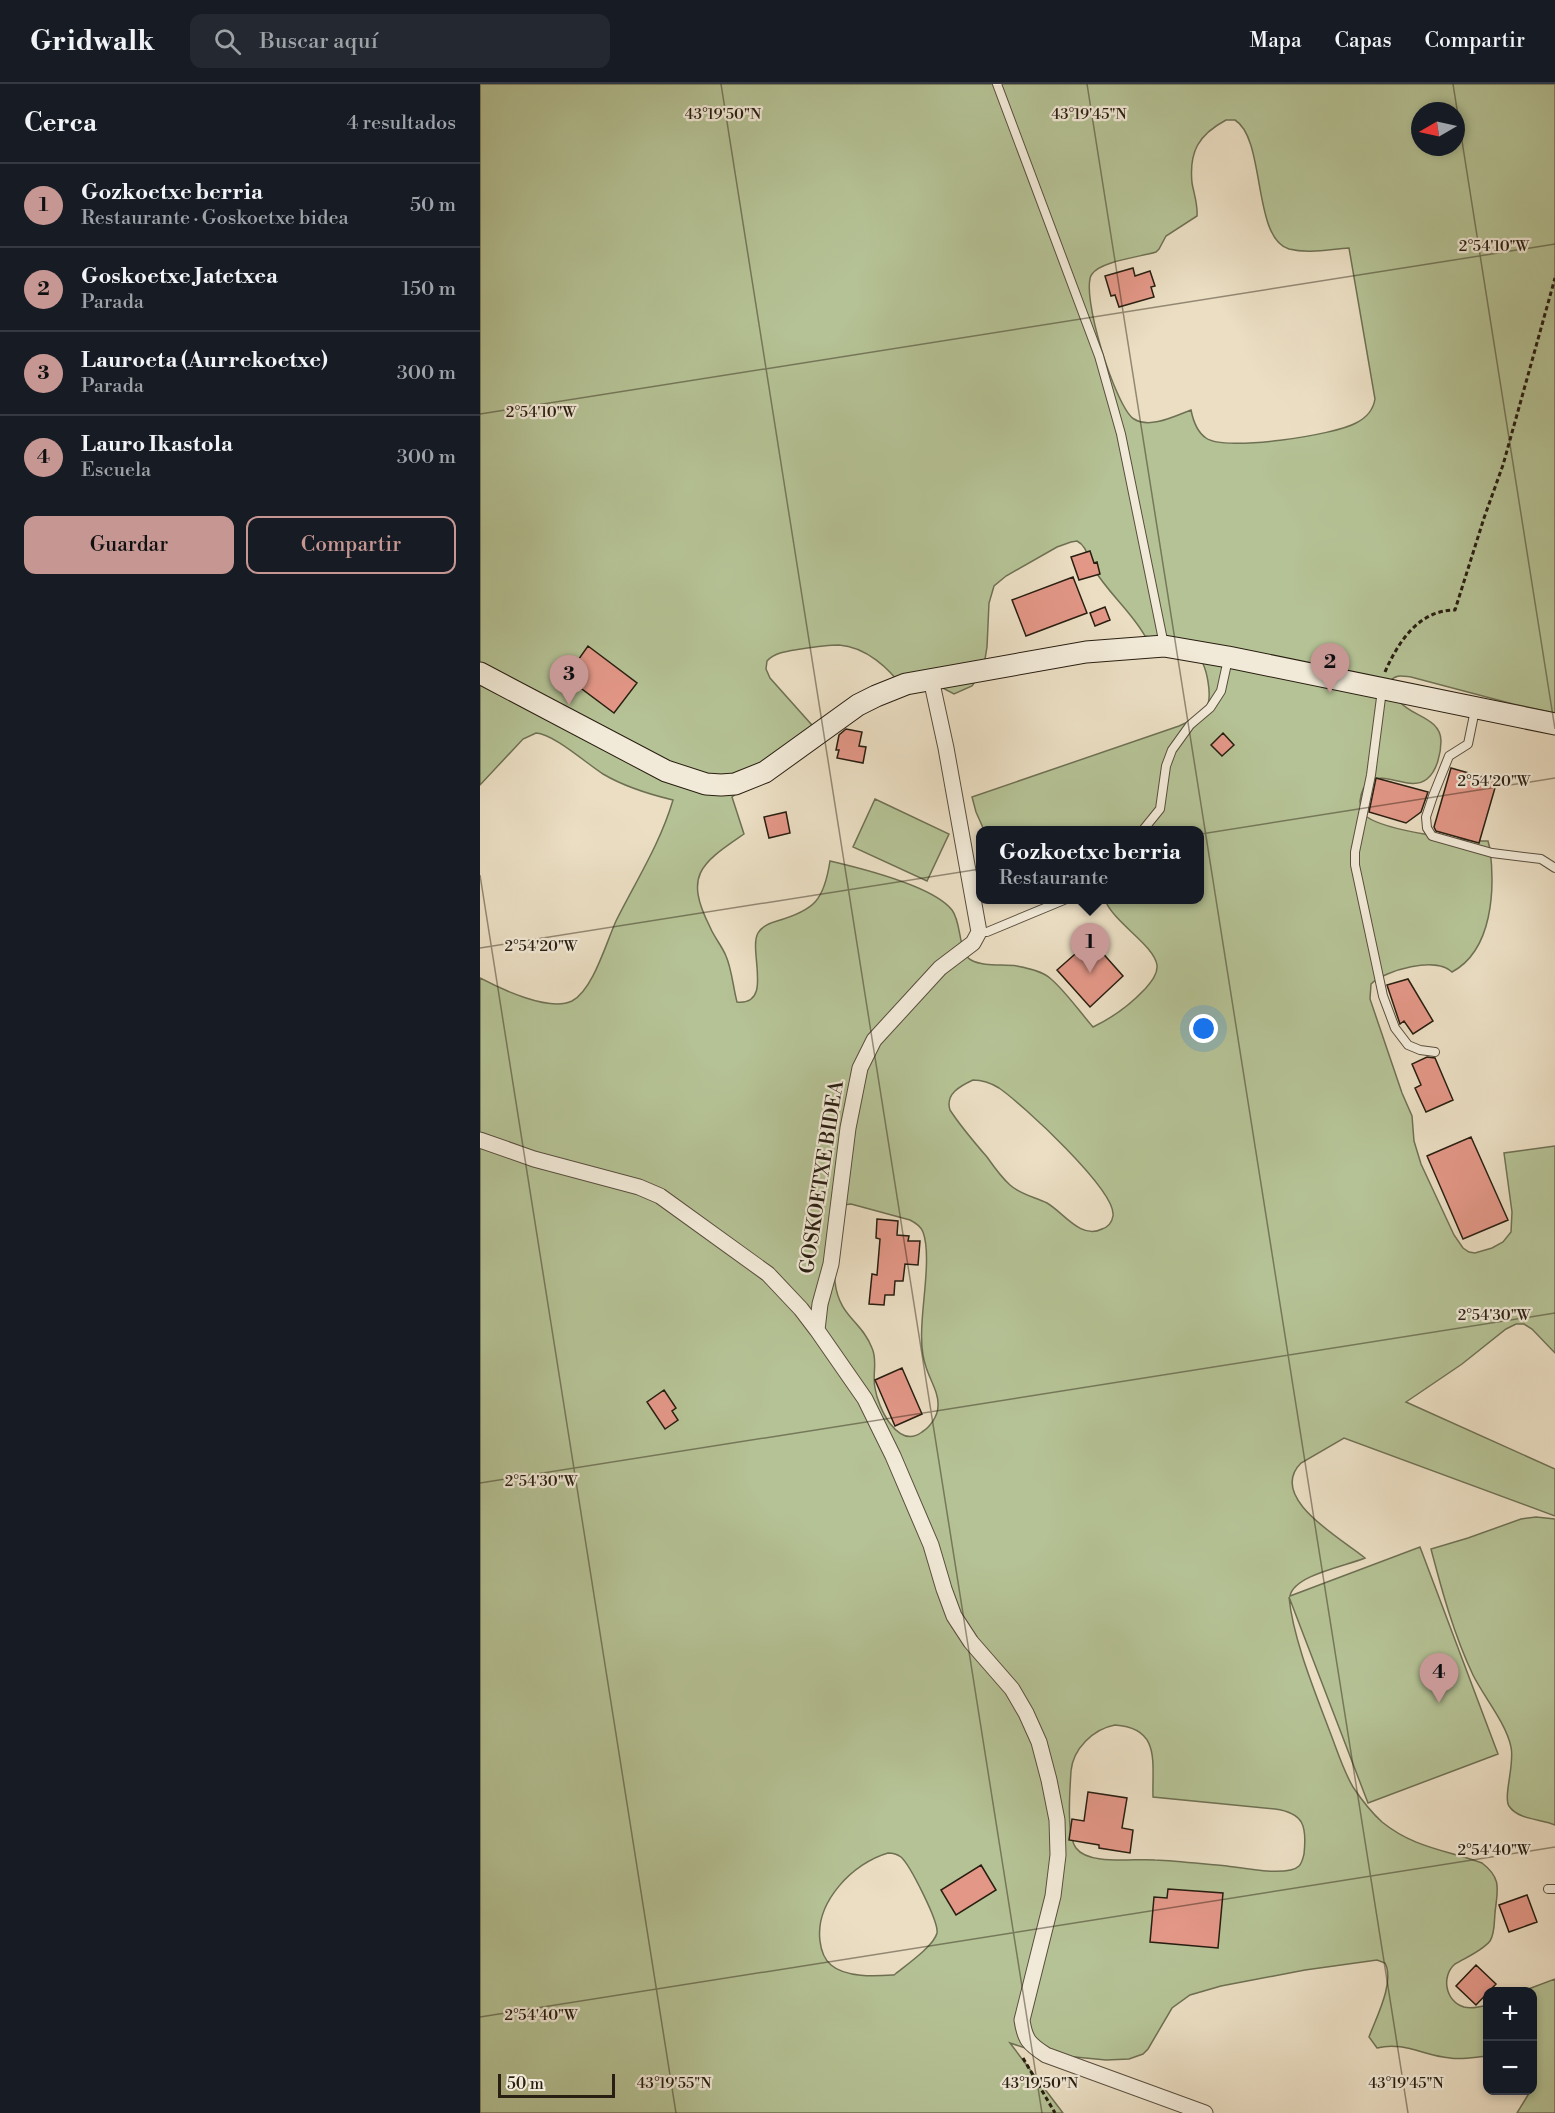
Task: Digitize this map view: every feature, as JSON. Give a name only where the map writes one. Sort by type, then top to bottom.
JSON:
[{"type":"street","points":[[480,673],[666,771],[706,784],[721,785],[735,784],[765,772],[858,705],[906,684],[1086,652],[1164,646],[1555,724]]},
{"type":"street","points":[[931,679],[946,748],[979,932]]},
{"type":"street","name":"GOSKOETXE BIDEA","points":[[817,1330],[820,1304],[831,1264],[848,1128],[860,1068],[874,1040],[940,968],[973,942],[979,932]]},
{"type":"street","points":[[480,1140],[534,1159],[639,1187],[660,1196],[768,1274],[817,1330],[865,1399],[893,1456],[931,1545],[954,1616],[971,1642],[1012,1689],[1039,1742],[1057,1820],[1058,1855],[1053,1896],[1022,2020],[1024,2033],[1030,2045],[1046,2055],[1205,2113]]},
{"type":"lane","points":[[997,84],[1099,356],[1121,434],[1164,646]]},
{"type":"lane","points":[[1147,826],[1160,809],[1166,766],[1172,750],[1190,725],[1210,708],[1221,691],[1228,657]]},
{"type":"lane","points":[[1382,688],[1371,775],[1355,852],[1355,865],[1383,996],[1395,1028],[1408,1045],[1420,1050],[1436,1052]]},
{"type":"lane","points":[[1475,707],[1468,744],[1449,756],[1426,817],[1426,828],[1432,836],[1454,844],[1492,853],[1541,859],[1555,868]]},
{"type":"lane","points":[[979,932],[987,933],[1055,904]]},
{"type":"path","points":[[1382,688],[1383,676],[1394,652],[1413,627],[1424,618],[1443,610],[1455,610],[1503,465],[1555,278]]},
{"type":"path","points":[[1030,2045],[1023,2058],[1055,2113]]},
{"type":"green space","points":[[480,84],[1555,84],[1555,713],[1411,677],[1395,677],[1390,681],[1400,702],[1431,722],[1440,733],[1441,746],[1438,762],[1430,776],[1421,782],[1406,783],[1383,778],[1370,781],[1364,787],[1360,801],[1365,815],[1377,822],[1425,834],[1488,841],[1490,849],[1492,882],[1488,917],[1476,949],[1466,962],[1452,972],[1445,967],[1435,965],[1411,967],[1387,974],[1371,984],[1370,999],[1412,1116],[1414,1141],[1421,1164],[1454,1235],[1463,1248],[1475,1253],[1492,1248],[1503,1242],[1511,1232],[1512,1212],[1504,1153],[1555,1146],[1555,1353],[1532,1329],[1524,1324],[1516,1324],[1406,1402],[1555,1469],[1555,1516],[1344,1438],[1301,1463],[1293,1476],[1293,1490],[1300,1504],[1326,1529],[1365,1558],[1310,1577],[1301,1582],[1290,1596],[1420,1547],[1498,1754],[1368,1803],[1289,1597],[1295,1630],[1311,1683],[1343,1767],[1359,1796],[1382,1822],[1394,1831],[1418,1843],[1482,1863],[1496,1880],[1497,1892],[1492,1938],[1483,1948],[1455,1964],[1447,1981],[1449,1994],[1458,2004],[1470,2008],[1483,2006],[1483,2057],[1455,2059],[1396,2046],[1377,2048],[1369,2037],[1388,1980],[1385,1963],[1377,1960],[1305,1970],[1221,1986],[1190,1995],[1172,2008],[1148,2049],[1143,2054],[1129,2059],[1106,2060],[1044,2054],[1010,2043],[1063,2113],[480,2113],[480,978],[525,998],[551,1004],[572,1001],[580,995],[593,977],[616,921],[655,847],[673,800],[637,790],[611,779],[552,738],[536,733],[523,739],[480,785]],"holes":[[[1226,120],[1235,120],[1245,131],[1256,166],[1269,227],[1277,241],[1289,249],[1297,250],[1349,248],[1375,399],[1373,407],[1363,419],[1344,428],[1304,437],[1256,443],[1217,442],[1206,438],[1200,432],[1191,410],[1155,422],[1147,423],[1134,419],[1126,411],[1109,373],[1101,349],[1091,302],[1089,285],[1092,274],[1112,263],[1156,252],[1166,236],[1197,216],[1191,172],[1194,153],[1202,138]],[[1077,541],[1085,549],[1100,578],[1145,636],[1179,645],[1201,660],[1209,689],[1206,708],[1197,717],[1179,726],[972,797],[982,826],[1204,826],[1204,904],[1107,904],[1116,917],[1154,957],[1157,968],[1152,981],[1127,1006],[1093,1027],[1062,990],[1044,974],[1017,966],[987,964],[971,960],[964,951],[955,916],[943,901],[895,879],[830,861],[825,885],[816,902],[790,917],[766,925],[758,933],[756,941],[757,986],[754,995],[748,1001],[737,1002],[728,961],[702,909],[698,894],[701,872],[717,853],[744,834],[732,797],[819,733],[770,678],[766,669],[767,661],[778,654],[792,650],[839,645],[858,650],[876,660],[904,689],[941,687],[954,694],[972,686],[983,671],[987,647],[989,603],[994,586],[1006,576],[1057,547]],[[977,1080],[996,1086],[1010,1097],[1046,1128],[1084,1168],[1110,1204],[1113,1216],[1108,1226],[1094,1231],[1080,1228],[1047,1203],[1014,1188],[998,1172],[950,1110],[950,1099],[955,1091]],[[851,1204],[910,1220],[923,1232],[926,1264],[922,1345],[924,1362],[936,1391],[938,1406],[937,1414],[931,1424],[913,1436],[905,1436],[897,1431],[880,1406],[875,1388],[875,1358],[872,1348],[837,1294],[835,1265],[843,1205]],[[1115,1725],[1130,1728],[1147,1740],[1153,1760],[1153,1797],[1275,1809],[1298,1818],[1302,1822],[1305,1836],[1304,1854],[1300,1865],[1285,1871],[1264,1871],[1173,1861],[1101,1859],[1082,1854],[1076,1848],[1071,1833],[1069,1811],[1073,1763],[1086,1741],[1099,1731]],[[888,1853],[901,1857],[911,1871],[933,1918],[937,1933],[935,1938],[919,1956],[894,1975],[861,1975],[837,1969],[826,1960],[822,1951],[820,1926],[824,1912],[839,1886],[850,1875],[862,1865]]]},
{"type":"green space","points":[[875,799],[949,834],[927,881],[853,847]]},
{"type":"green space","points":[[1536,1517],[1555,1519],[1555,1825],[1524,1817],[1509,1806],[1507,1795],[1512,1762],[1511,1747],[1500,1719],[1466,1660],[1449,1613],[1431,1549],[1521,1519]]},
{"type":"green space","points":[[1555,1979],[1555,2113],[1517,2113],[1528,2095],[1537,2095],[1537,1987],[1534,1987]]},
{"type":"building","points":[[1133,268],[1135,276],[1150,271],[1155,286],[1151,287],[1154,297],[1119,307],[1115,295],[1111,296],[1105,276]]},
{"type":"building","points":[[1090,551],[1094,563],[1097,562],[1100,574],[1079,580],[1071,557]]},
{"type":"building","points":[[1073,577],[1087,613],[1026,636],[1012,600]]},
{"type":"building","points":[[1105,607],[1110,620],[1095,626],[1090,613]]},
{"type":"building","points":[[588,646],[637,683],[614,713],[566,677]]},
{"type":"building","points":[[846,729],[862,732],[859,746],[866,747],[863,763],[837,758],[839,735]]},
{"type":"building","points":[[1223,733],[1234,745],[1222,756],[1211,745]]},
{"type":"building","points":[[1451,768],[1497,781],[1479,843],[1436,831],[1434,827]]},
{"type":"building","points":[[1376,778],[1428,792],[1421,812],[1406,823],[1369,812]]},
{"type":"building","points":[[786,812],[790,833],[769,838],[764,817]]},
{"type":"building","points":[[1091,940],[1123,976],[1090,1007],[1057,970]]},
{"type":"building","points":[[1408,979],[1433,1021],[1413,1034],[1404,1021],[1400,1024],[1387,985]]},
{"type":"building","points":[[1427,1057],[1435,1058],[1453,1100],[1426,1112],[1415,1088],[1421,1085],[1412,1064]]},
{"type":"building","points":[[1471,1137],[1508,1220],[1463,1239],[1427,1156]]},
{"type":"building","points":[[877,1219],[898,1221],[897,1235],[909,1236],[908,1241],[920,1241],[918,1265],[905,1264],[903,1281],[895,1281],[894,1295],[885,1295],[884,1305],[869,1304],[872,1274],[877,1275],[880,1239],[876,1238]]},
{"type":"building","points":[[902,1368],[922,1414],[895,1426],[875,1380]]},
{"type":"building","points":[[664,1390],[676,1408],[672,1411],[678,1420],[665,1429],[647,1402]]},
{"type":"building","points":[[1088,1792],[1127,1798],[1122,1828],[1133,1830],[1130,1853],[1069,1840],[1072,1819],[1084,1821]]},
{"type":"building","points":[[981,1865],[996,1890],[956,1915],[941,1890]]},
{"type":"building","points":[[1168,1889],[1223,1893],[1218,1948],[1150,1942],[1154,1897],[1167,1898]]},
{"type":"building","points":[[1527,1895],[1537,1922],[1509,1932],[1499,1905]]},
{"type":"building","points":[[1476,1965],[1496,1984],[1493,1987],[1483,1987],[1483,1998],[1476,2005],[1456,1986]]},
{"type":"place","name":"Goskoetxe Jatetxea","points":[[1330,693]]},
{"type":"place","name":"Lauroeta (Aurrekoetxe)","points":[[569,705]]},
{"type":"place","name":"Gozkoetxe berria","points":[[1090,973]]},
{"type":"place","name":"Lauro Ikastola","points":[[1439,1703]]}]
